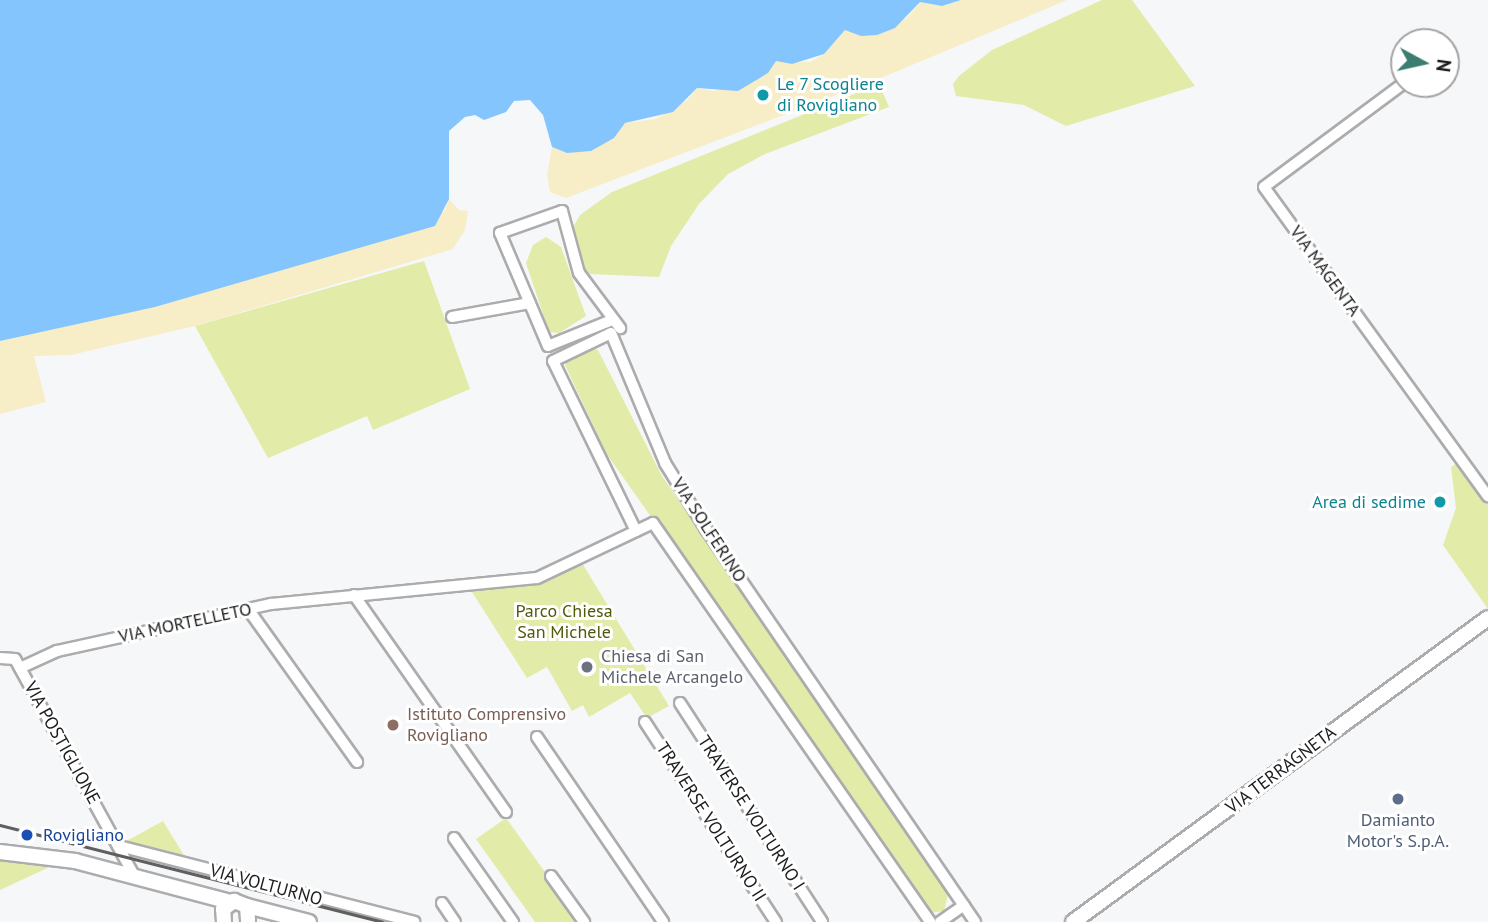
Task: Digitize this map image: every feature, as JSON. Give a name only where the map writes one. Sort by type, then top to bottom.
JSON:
[{"type":"street","name":"VIA MAGENTA","points":[[1390,93],[1264,187],[1488,495]]},
{"type":"street","points":[[612,320],[548,346],[500,233],[562,211],[579,273],[620,328]]},
{"type":"street","points":[[452,317],[530,303]]},
{"type":"street","name":"VIA SOLFERINO","points":[[636,531],[554,361],[611,333],[666,463],[706,528],[975,922]]},
{"type":"street","name":"VIA MORTELLETO","points":[[20,668],[57,651],[248,609],[354,595],[537,578],[653,523],[930,922]]},
{"type":"street","points":[[354,595],[506,811]]},
{"type":"street","points":[[248,609],[357,762]]},
{"type":"street","name":"VIA TERRAGNETA","points":[[1073,922],[1488,618]]},
{"type":"street","name":"VIA POSTIGLIONE","points":[[0,658],[15,659],[135,877]]},
{"type":"street","name":"TRAVERSE VOLTURNO I","points":[[680,703],[822,922]]},
{"type":"street","name":"TRAVERSE VOLTURNO II","points":[[645,722],[776,922]]},
{"type":"street","points":[[537,737],[663,922]]},
{"type":"street","points":[[454,838],[513,922]]},
{"type":"street","name":"VIA VOLTURNO","points":[[119,846],[414,922]]},
{"type":"street","points":[[0,852],[53,857],[208,896],[225,912],[248,916],[265,911],[309,922]]},
{"type":"street","points":[[551,876],[584,922]]},
{"type":"street","points":[[442,903],[455,922]]},
{"type":"street","points":[[940,922],[964,905]]},
{"type":"green space","points":[[1102,0],[1132,0],[1195,86],[1066,126],[1024,105],[956,96],[953,84],[959,76],[992,50]]},
{"type":"green space","points":[[879,84],[889,107],[765,154],[728,174],[699,204],[671,246],[659,277],[590,274],[583,267],[573,227],[580,215],[612,192]]},
{"type":"green space","points":[[546,237],[561,247],[586,316],[559,333],[549,332],[526,263],[533,245]]},
{"type":"green space","points":[[424,261],[470,389],[373,430],[367,416],[268,458],[195,326]]},
{"type":"green space","points":[[588,348],[598,350],[662,476],[949,891],[944,911],[930,913],[606,453],[565,365],[568,358]]},
{"type":"green space","points":[[1457,463],[1488,503],[1488,609],[1443,545],[1456,508],[1451,467]]},
{"type":"green space","name":"Parco Chiesa San Michele","points":[[582,563],[669,706],[647,718],[630,693],[589,717],[583,705],[572,711],[547,667],[527,678],[470,589],[531,582]]},
{"type":"green space","points":[[506,818],[581,922],[535,922],[476,839]]},
{"type":"green space","points":[[163,821],[188,862],[123,843]]},
{"type":"green space","points":[[0,859],[34,861],[56,864],[0,890]]},
{"type":"sand","name":"Le 7 Scogliere di Rovigliano","points":[[961,0],[1067,0],[886,76],[566,198],[550,192],[547,175],[552,147],[567,153],[614,138],[625,123],[656,119],[687,100],[697,88],[715,91],[776,61],[810,62],[824,54],[845,30],[906,19],[920,2],[942,6]]},
{"type":"sand","points":[[449,199],[459,210],[468,211],[465,230],[453,249],[195,326],[71,355],[34,356],[46,402],[0,414],[0,341],[444,212]]},
{"type":"water","points":[[0,0],[961,0],[942,6],[920,2],[895,28],[877,35],[861,36],[845,30],[824,54],[792,64],[776,61],[768,73],[738,91],[697,88],[673,112],[625,123],[614,138],[591,151],[567,153],[552,147],[543,115],[530,100],[514,101],[506,112],[484,120],[475,115],[465,117],[449,131],[449,199],[435,226],[155,307],[0,341]]},
{"type":"railway","points":[[0,825],[382,922]]},
{"type":"place","name":"Le 7 Scogliere di Rovigliano","points":[[763,95]]},
{"type":"place","name":"Area di sedime","points":[[1440,502]]},
{"type":"place","name":"Chiesa di San Michele Arcangelo","points":[[587,667]]},
{"type":"place","name":"Istituto Comprensivo Rovigliano","points":[[393,725]]},
{"type":"place","name":"Damianto Motor's S.p.A.","points":[[1398,799]]},
{"type":"place","name":"Rovigliano","points":[[27,835]]}]
